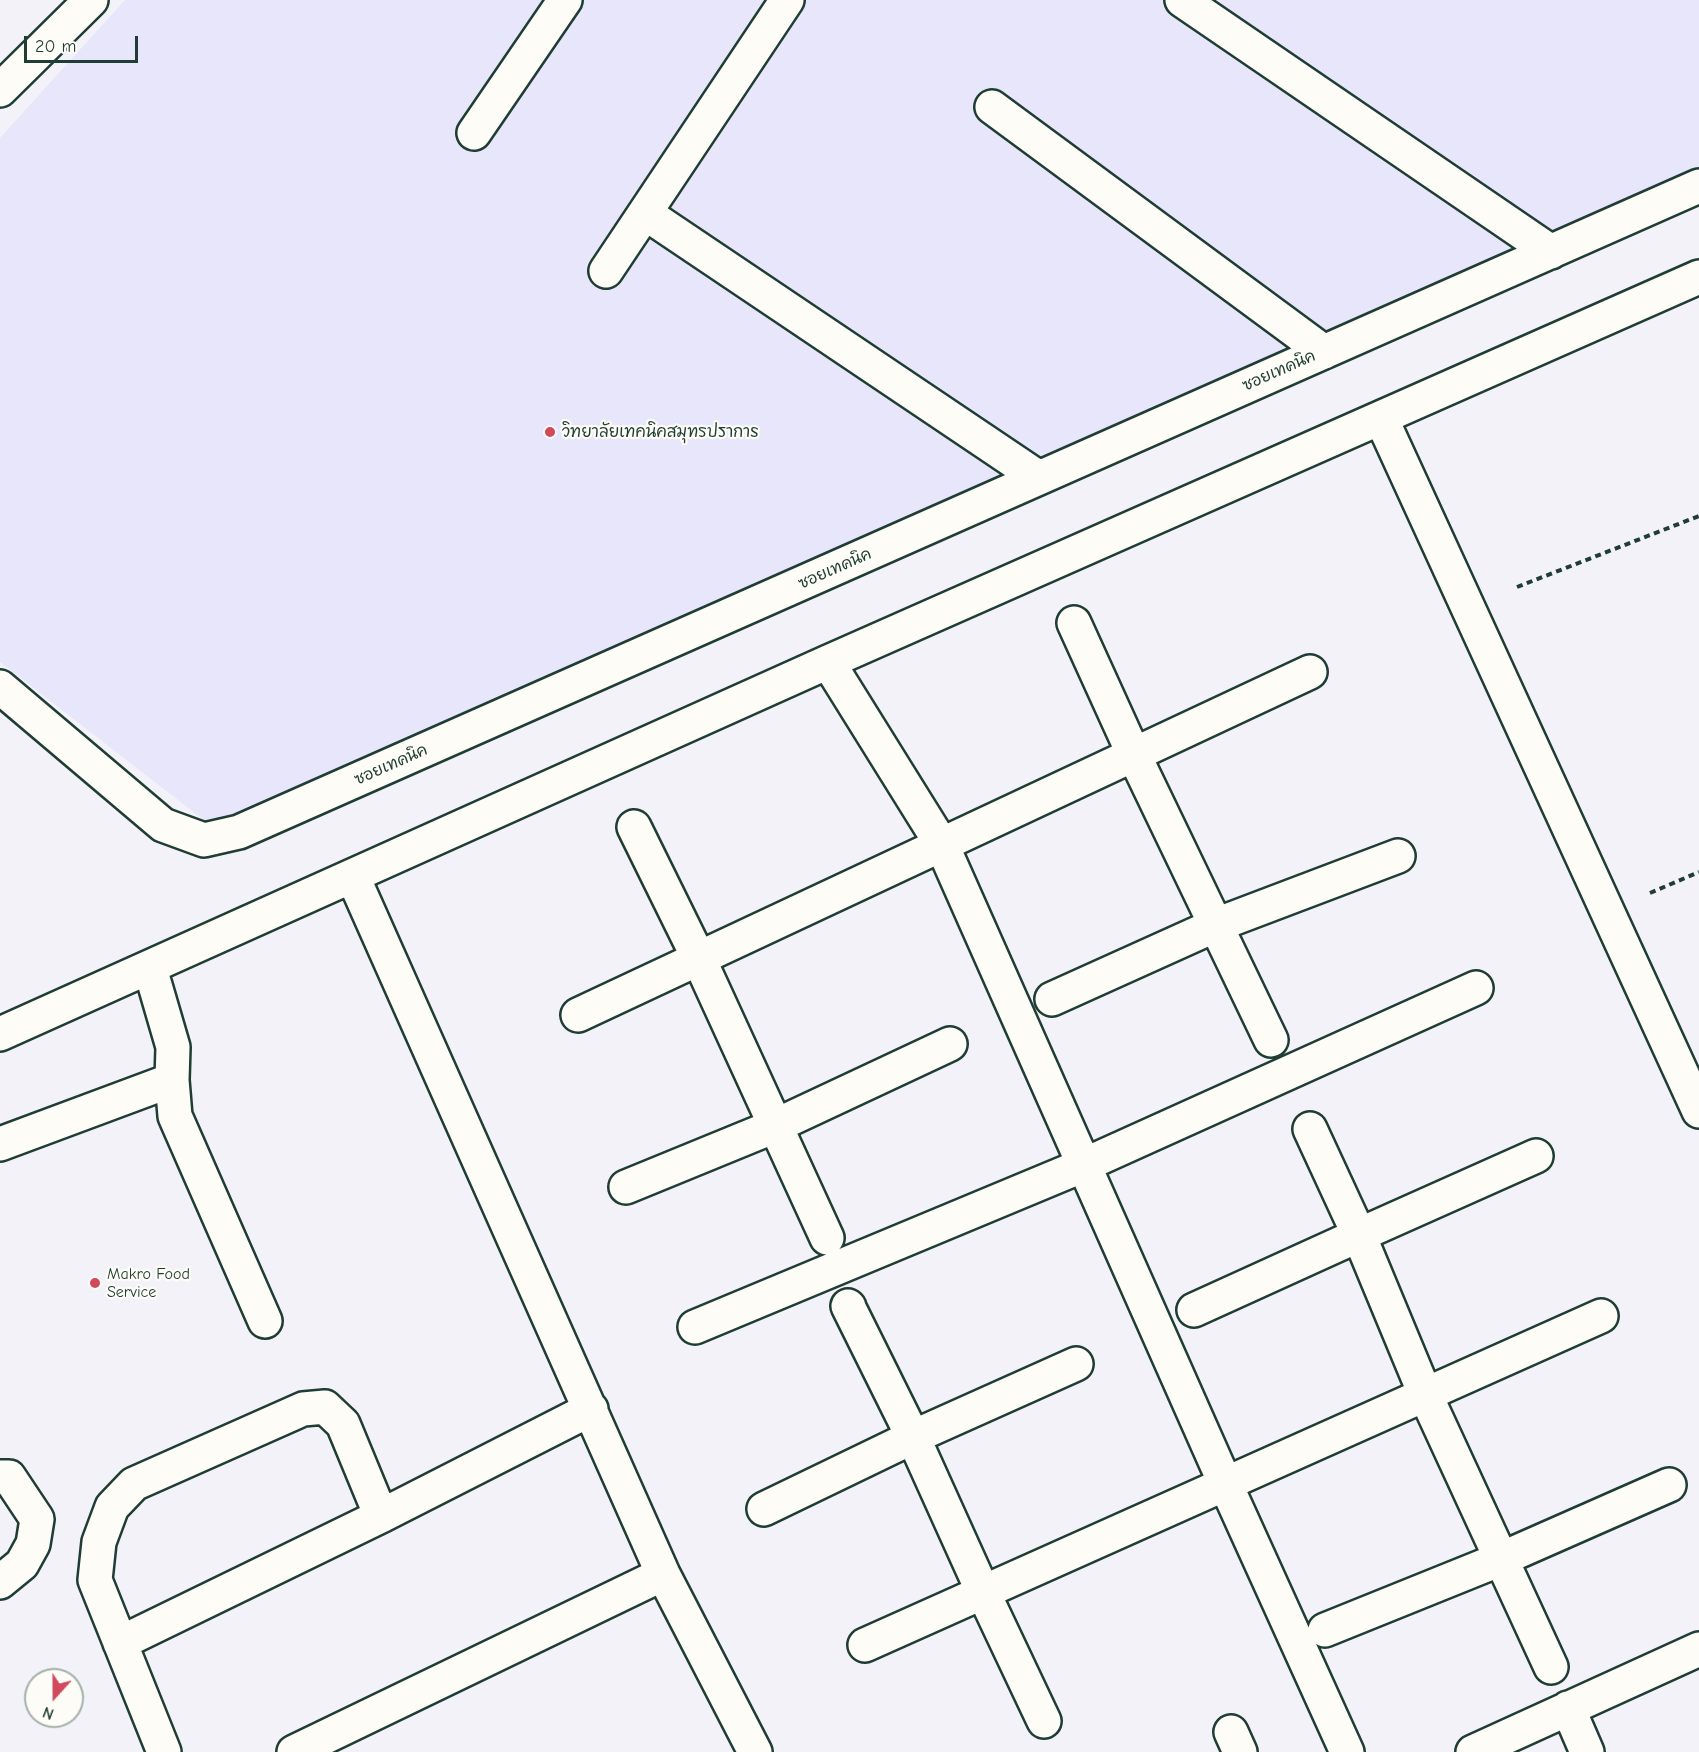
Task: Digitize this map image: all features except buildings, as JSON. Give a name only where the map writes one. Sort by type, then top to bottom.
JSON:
[{"type":"street","points":[[0,90],[91,0]]},
{"type":"street","points":[[474,133],[565,0]]},
{"type":"street","points":[[606,271],[787,0]]},
{"type":"street","points":[[1182,0],[1551,252]]},
{"type":"street","points":[[992,107],[1324,352]]},
{"type":"street","name":"ซอยเทคนิค","points":[[0,687],[163,825],[204,840],[239,832],[1699,186]]},
{"type":"street","points":[[645,213],[1039,478]]},
{"type":"street","points":[[0,1034],[828,662],[1699,277]]},
{"type":"street","points":[[1381,418],[1699,1111]]},
{"type":"street","points":[[1074,623],[1134,755],[1271,1040]]},
{"type":"street","points":[[828,662],[942,845],[1347,1752]]},
{"type":"street","points":[[578,1015],[1310,672]]},
{"type":"street","points":[[634,827],[699,959],[827,1238]]},
{"type":"street","points":[[1052,999],[1216,925],[1398,856]]},
{"type":"street","points":[[353,877],[663,1574],[755,1752]]},
{"type":"street","points":[[150,968],[173,1047],[172,1080],[175,1116],[265,1321]]},
{"type":"street","points":[[695,1327],[1084,1165],[1476,988]]},
{"type":"street","points":[[626,1187],[775,1125],[950,1044]]},
{"type":"street","points":[[0,1144],[172,1080]]},
{"type":"street","points":[[1310,1129],[1359,1235],[1425,1394],[1551,1667]]},
{"type":"street","points":[[1194,1310],[1536,1156]]},
{"type":"street","points":[[849,1306],[913,1437],[982,1592],[1044,1721]]},
{"type":"street","points":[[865,1645],[1601,1316]]},
{"type":"street","points":[[764,1509],[913,1437],[1076,1364]]},
{"type":"street","points":[[164,1752],[96,1580],[99,1542],[112,1507],[134,1484],[303,1408],[325,1407],[343,1424],[381,1516]]},
{"type":"street","points":[[120,1643],[381,1516],[591,1409]]},
{"type":"street","points":[[0,1477],[9,1477],[36,1519],[33,1544],[22,1564],[0,1582]]},
{"type":"street","points":[[1325,1630],[1501,1559],[1670,1485]]},
{"type":"street","points":[[294,1752],[663,1574]]},
{"type":"street","points":[[1473,1752],[1699,1649]]},
{"type":"street","points":[[1568,1708],[1587,1752]]},
{"type":"path","points":[[1517,587],[1699,516]]},
{"type":"path","points":[[1650,893],[1699,872]]},
{"type":"shaded area","name":"วิทยาลัยเทคนิคสมุทรปราการ","points":[[125,0],[1699,0],[1699,168],[213,827],[0,662],[0,138]]},
{"type":"place","name":"วิทยาลัยเทคนิคสมุทรปราการ","points":[[550,432]]},
{"type":"place","name":"Makro Food Service","points":[[95,1283]]}]
